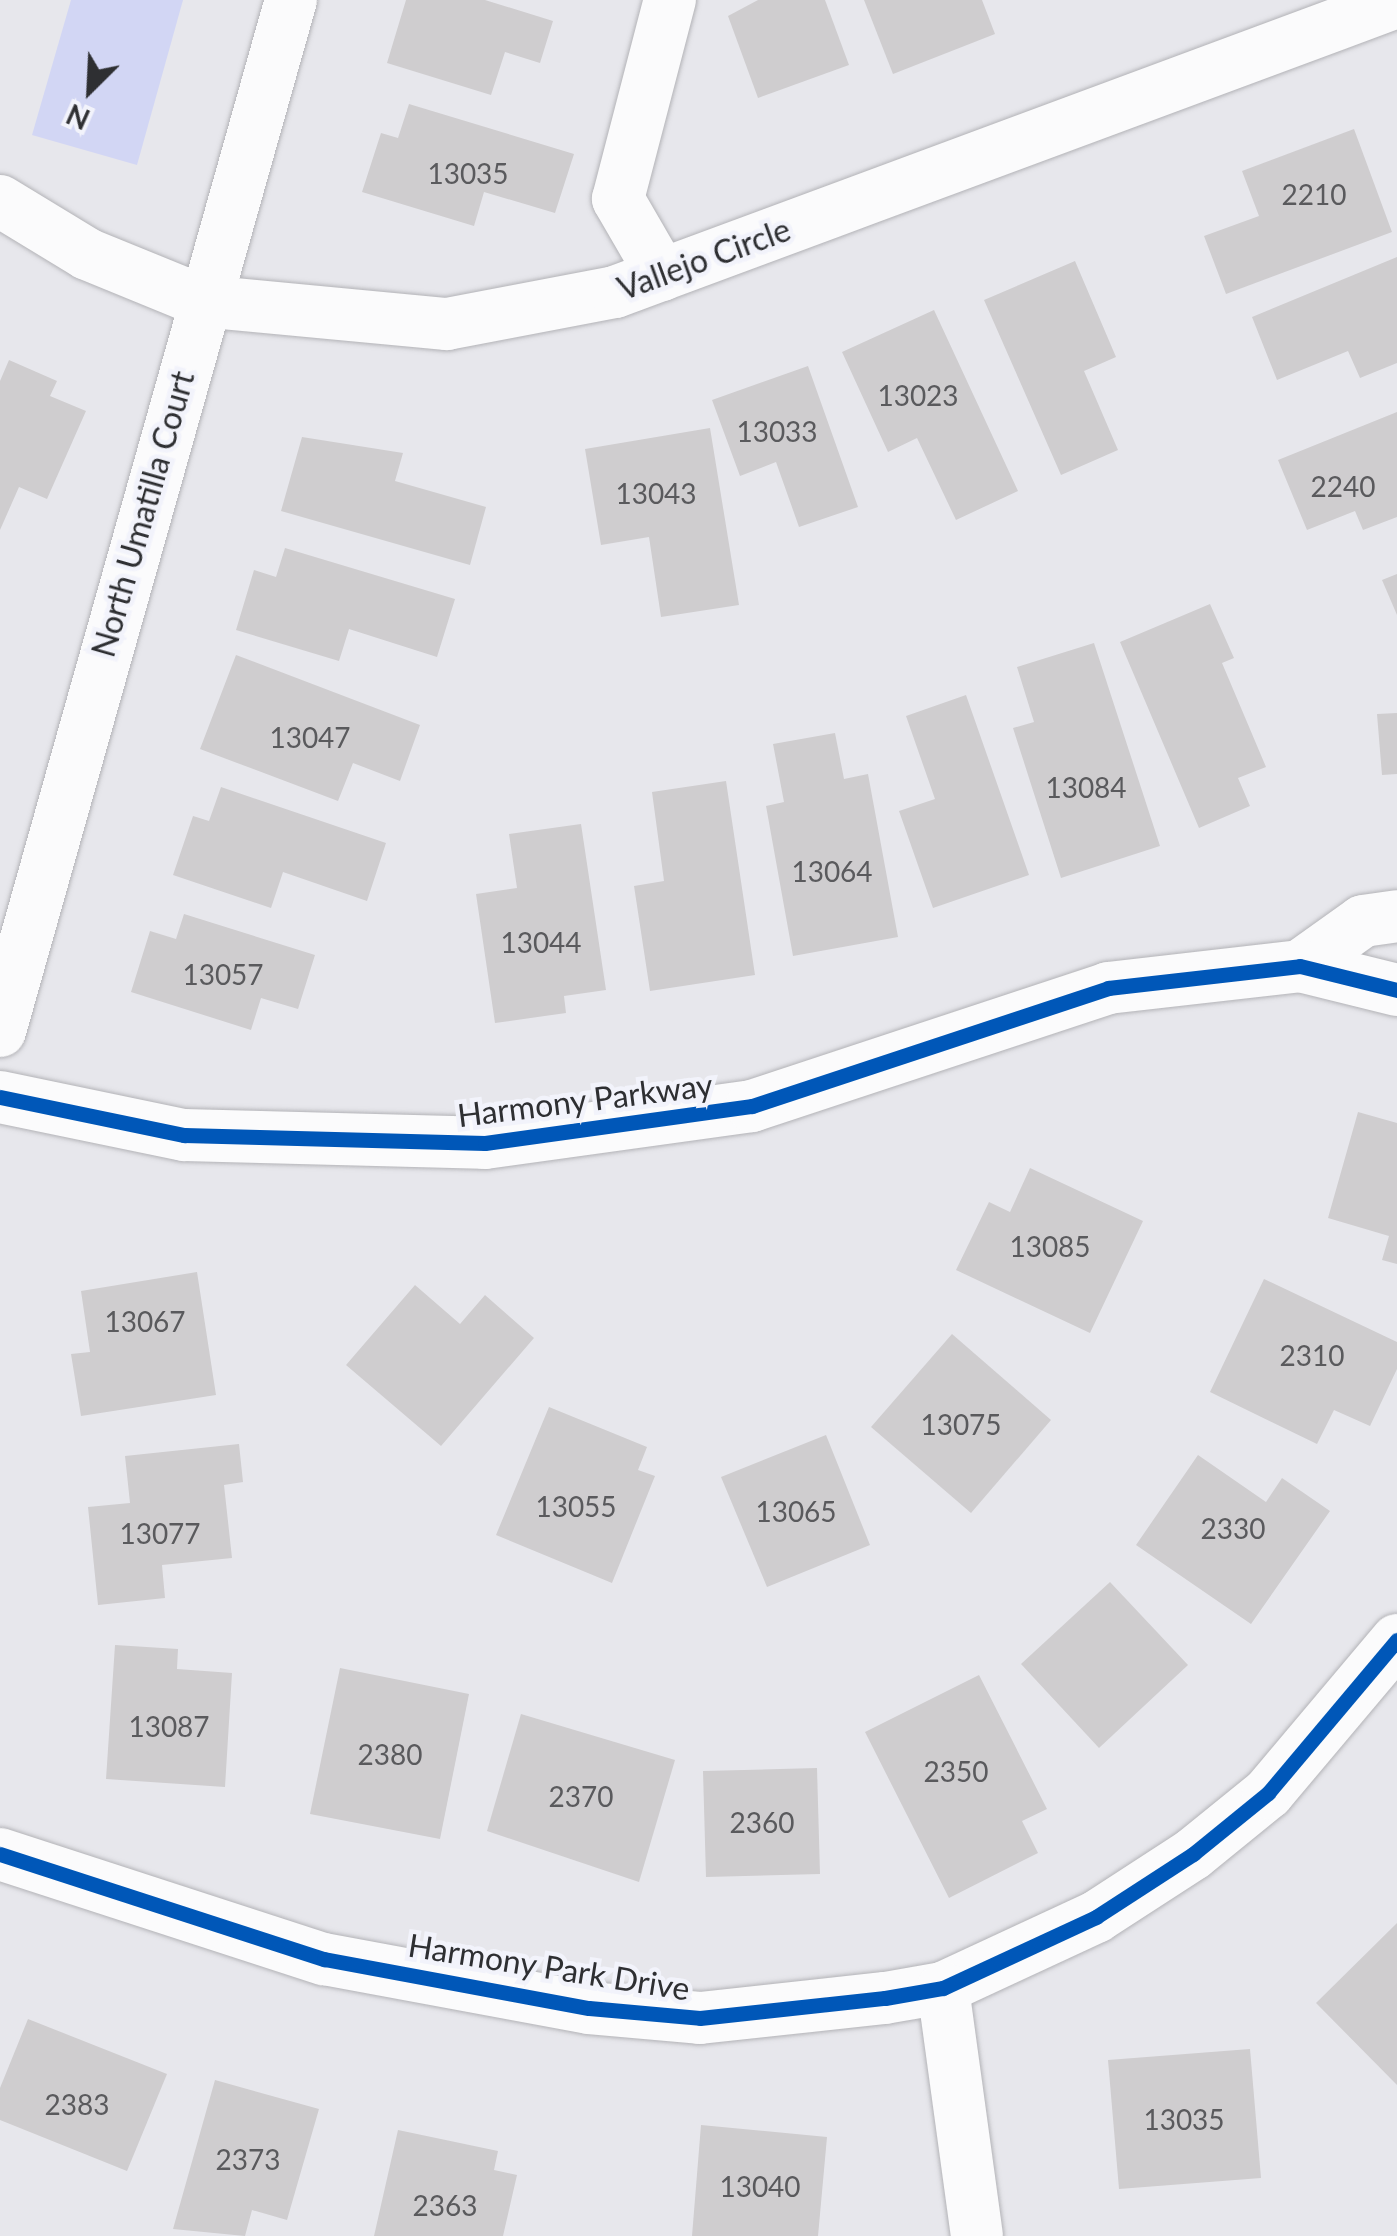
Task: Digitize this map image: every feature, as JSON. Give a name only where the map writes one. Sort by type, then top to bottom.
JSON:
[{"type":"street","name":"North Umatilla Court","points":[[0,1030],[202,301],[292,0]]},
{"type":"street","points":[[662,275],[618,198],[670,0]]},
{"type":"street","name":"Vallejo Circle","points":[[0,200],[86,254],[202,301],[448,324],[566,306],[662,275],[1397,2]]},
{"type":"street","name":"Harmony Parkway","points":[[1300,966],[1363,922],[1397,916]]},
{"type":"street","name":"Harmony Parkway","points":[[0,1097],[184,1135],[485,1143],[689,1120],[1108,988],[1300,966],[1397,990]]},
{"type":"street","name":"Harmony Park Drive","points":[[0,1854],[324,1959],[589,2008],[736,2017],[943,1988],[1096,1917],[1193,1854],[1268,1793],[1397,1640]]},
{"type":"street","points":[[943,1988],[976,2236]]},
{"type":"shaded area","points":[[71,0],[183,0],[137,165],[32,135]]},
{"type":"building","points":[[406,0],[485,0],[553,21],[540,63],[505,52],[491,95],[387,63]]},
{"type":"building","points":[[758,0],[825,0],[849,65],[758,98],[728,16]]},
{"type":"building","points":[[864,0],[982,0],[995,34],[893,74]]},
{"type":"building","points":[[409,104],[574,154],[555,213],[484,192],[474,226],[362,192],[381,133],[398,138]]},
{"type":"building","points":[[1354,129],[1392,232],[1226,294],[1204,236],[1259,216],[1242,171]]},
{"type":"building","points":[[1397,257],[1397,363],[1360,378],[1348,351],[1277,380],[1252,317]]},
{"type":"building","points":[[1075,261],[1116,357],[1084,371],[1118,450],[1061,475],[984,300]]},
{"type":"building","points":[[934,310],[1018,491],[956,520],[917,438],[888,452],[842,352]]},
{"type":"building","points":[[9,360],[57,381],[50,396],[86,411],[47,499],[19,487],[0,530],[0,381]]},
{"type":"building","points":[[808,366],[858,507],[799,527],[776,462],[740,476],[712,400]]},
{"type":"building","points":[[1397,412],[1397,517],[1363,530],[1355,511],[1307,530],[1278,460]]},
{"type":"building","points":[[710,428],[739,605],[661,617],[649,537],[601,545],[585,449]]},
{"type":"building","points":[[302,437],[403,453],[395,481],[486,507],[470,565],[281,511]]},
{"type":"building","points":[[285,548],[455,599],[437,657],[349,629],[339,661],[236,630],[254,570],[276,577]]},
{"type":"building","points":[[1397,574],[1397,615],[1382,580]]},
{"type":"building","points":[[1210,604],[1234,658],[1222,663],[1266,767],[1238,778],[1250,806],[1199,828],[1120,642]]},
{"type":"building","points":[[1094,643],[1160,846],[1061,878],[1013,728],[1034,722],[1017,667]]},
{"type":"building","points":[[236,655],[420,725],[400,781],[353,763],[338,801],[200,749]]},
{"type":"building","points":[[966,695],[1029,875],[933,908],[899,811],[935,799],[906,716]]},
{"type":"building","points":[[1397,713],[1397,774],[1382,775],[1377,714]]},
{"type":"building","points":[[835,733],[844,779],[868,774],[898,937],[793,956],[766,806],[784,802],[773,744]]},
{"type":"building","points":[[726,781],[755,975],[650,991],[634,886],[664,881],[652,792]]},
{"type":"building","points":[[221,787],[386,843],[367,901],[283,872],[271,908],[173,875],[193,816],[209,821]]},
{"type":"building","points":[[581,824],[606,990],[564,996],[566,1013],[495,1023],[476,894],[517,888],[509,834]]},
{"type":"building","points":[[184,914],[315,955],[298,1009],[261,998],[251,1030],[131,992],[150,931],[176,939]]},
{"type":"building","points":[[1358,1112],[1397,1123],[1397,1264],[1382,1260],[1389,1236],[1328,1218]]},
{"type":"building","points":[[1030,1168],[1143,1221],[1090,1333],[956,1270],[989,1202],[1010,1212]]},
{"type":"building","points":[[197,1272],[216,1395],[81,1416],[71,1354],[90,1352],[81,1291]]},
{"type":"building","points":[[1264,1279],[1397,1342],[1397,1369],[1370,1426],[1334,1410],[1317,1444],[1210,1392]]},
{"type":"building","points":[[415,1285],[460,1324],[485,1295],[534,1338],[441,1446],[346,1365]]},
{"type":"building","points":[[952,1334],[1051,1420],[971,1513],[871,1427]]},
{"type":"building","points":[[549,1407],[647,1447],[638,1470],[655,1476],[612,1583],[496,1535]]},
{"type":"building","points":[[826,1435],[870,1545],[767,1587],[721,1477]]},
{"type":"building","points":[[239,1444],[243,1482],[224,1485],[232,1558],[162,1565],[165,1598],[98,1605],[88,1507],[130,1503],[125,1456]]},
{"type":"building","points":[[1198,1455],[1266,1502],[1282,1478],[1330,1511],[1251,1624],[1136,1545]]},
{"type":"building","points":[[1110,1582],[1188,1665],[1099,1748],[1021,1664]]},
{"type":"building","points":[[115,1645],[178,1649],[177,1669],[232,1673],[225,1787],[106,1779]]},
{"type":"building","points":[[340,1668],[469,1694],[440,1839],[310,1814]]},
{"type":"building","points":[[979,1675],[1047,1809],[1022,1821],[1038,1853],[949,1898],[865,1732]]},
{"type":"building","points":[[521,1714],[675,1760],[639,1882],[487,1831]]},
{"type":"building","points":[[817,1768],[820,1874],[706,1877],[703,1771]]},
{"type":"building","points":[[1397,1923],[1397,2085],[1316,2003]]},
{"type":"building","points":[[28,2019],[167,2074],[127,2171],[0,2120],[0,2088]]},
{"type":"building","points":[[1250,2049],[1261,2178],[1119,2189],[1108,2060]]},
{"type":"building","points":[[215,2080],[319,2109],[287,2220],[252,2210],[245,2236],[173,2229]]},
{"type":"building","points":[[701,2125],[827,2137],[818,2236],[692,2236]]},
{"type":"building","points":[[398,2130],[498,2151],[494,2170],[517,2175],[503,2236],[374,2236]]},
{"type":"cycle path","points":[[0,1097],[184,1135],[485,1143],[752,1106],[1108,988],[1300,966],[1397,990]]},
{"type":"cycle path","points":[[0,1854],[324,1959],[589,2008],[700,2018],[885,1998],[943,1988],[1096,1917],[1193,1854],[1268,1793],[1397,1640]]}]
